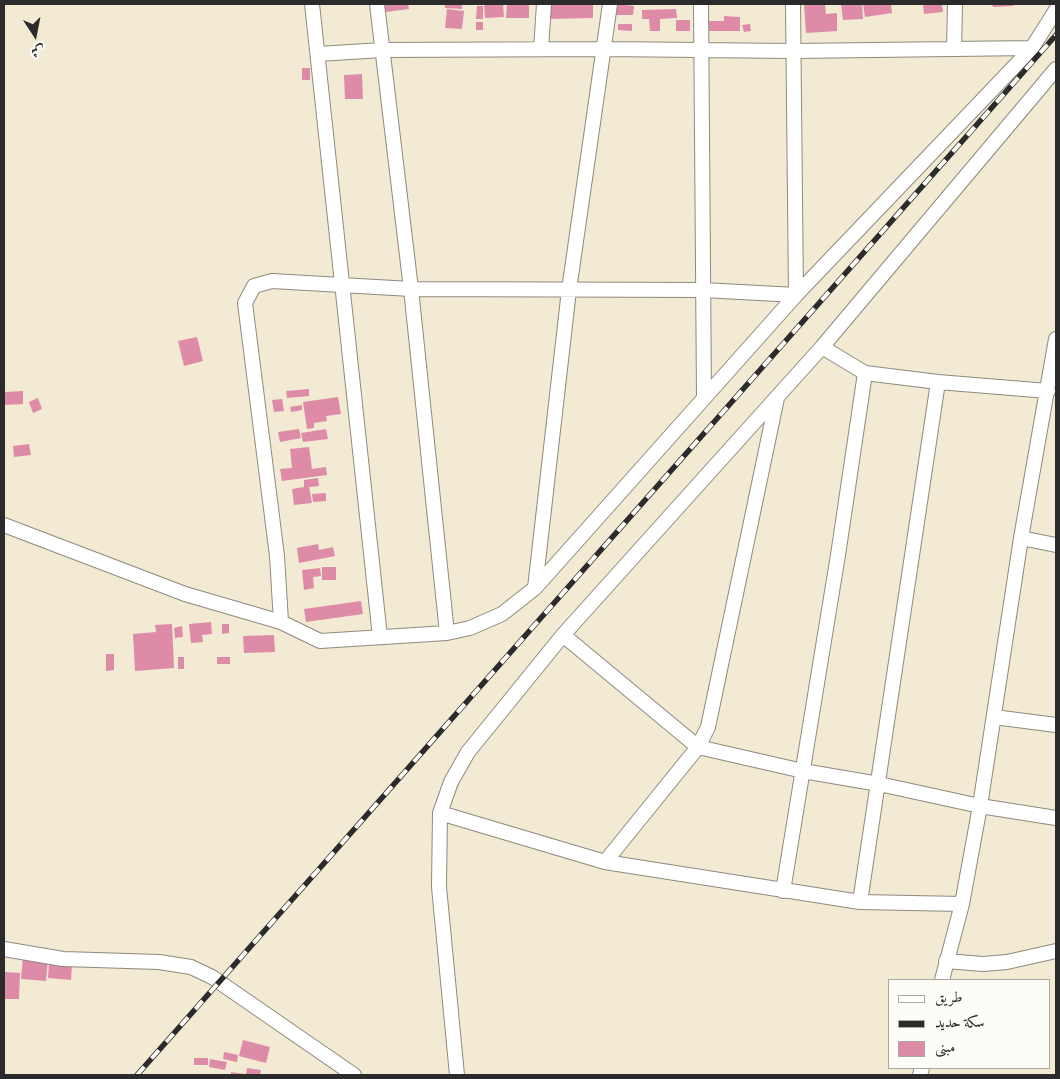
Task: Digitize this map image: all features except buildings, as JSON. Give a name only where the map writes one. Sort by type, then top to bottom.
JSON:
[{"type":"street","points":[[312,4],[380,636]]},
{"type":"street","points":[[377,4],[411,289],[447,633]]},
{"type":"street","points":[[541,49],[544,4]]},
{"type":"street","points":[[535,588],[569,290],[610,4]]},
{"type":"street","points":[[701,4],[704,397]]},
{"type":"street","points":[[793,4],[796,295]]},
{"type":"street","points":[[954,4],[954,49]]},
{"type":"street","points":[[4,525],[185,594],[281,622],[320,641],[447,633],[470,628],[502,614],[535,588],[796,295],[1032,48],[1056,10]]},
{"type":"street","points":[[318,54],[382,50],[604,49],[793,52],[1032,48]]},
{"type":"street","points":[[456,1075],[439,887],[440,813],[451,782],[468,752],[563,635],[822,347],[1056,69]]},
{"type":"street","points":[[281,622],[277,556],[245,303],[254,286],[272,281],[343,283],[411,289],[703,290],[796,295]]},
{"type":"street","points":[[942,979],[962,904],[980,806],[1021,538],[1056,339]]},
{"type":"street","points":[[822,347],[865,373],[938,382],[1048,391]]},
{"type":"street","points":[[782,891],[803,771],[865,373]]},
{"type":"street","points":[[860,902],[938,382]]},
{"type":"street","points":[[605,862],[698,747],[708,727],[777,397]]},
{"type":"street","points":[[1021,538],[1056,545]]},
{"type":"street","points":[[563,635],[698,747],[803,771],[879,784],[980,806],[1056,818]]},
{"type":"street","points":[[994,717],[1056,725]]},
{"type":"street","points":[[440,813],[605,862],[860,902],[962,904]]},
{"type":"street","points":[[4,949],[63,959],[159,962],[191,967],[212,976],[354,1075]]},
{"type":"street","points":[[946,961],[983,964],[1007,962],[1056,951]]},
{"type":"railway","points":[[137,1075],[1056,35]]}]
